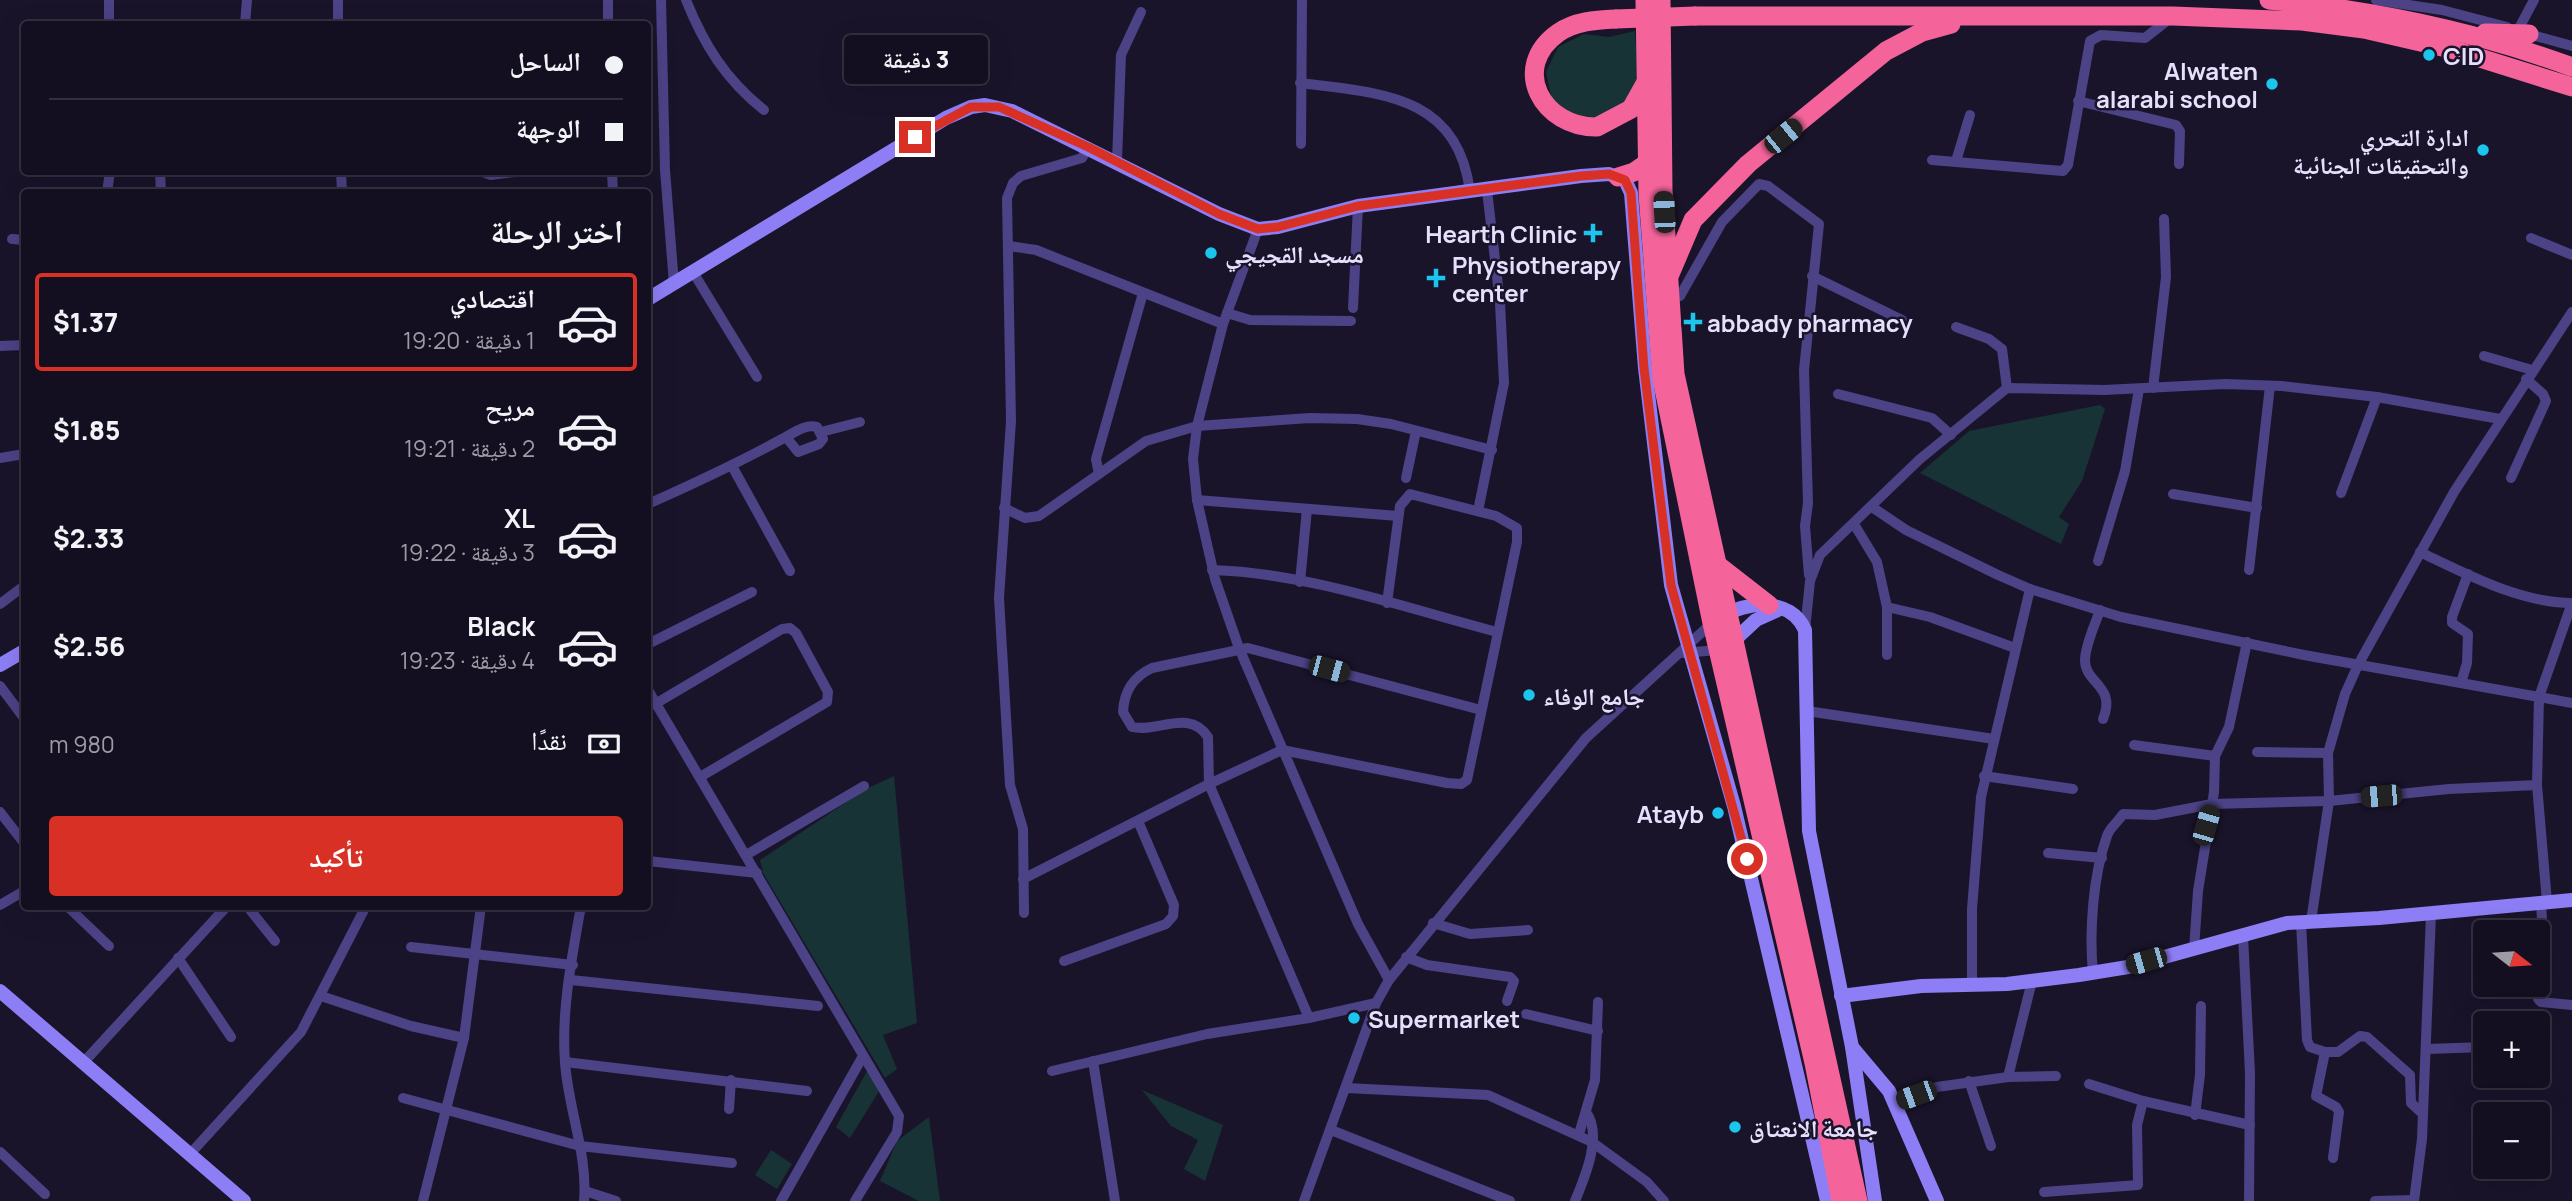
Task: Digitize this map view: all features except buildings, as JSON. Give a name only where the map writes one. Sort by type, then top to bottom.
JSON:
[{"type":"highway","points":[[1645,0],[1647,163],[1662,379],[1858,1201]]},
{"type":"highway","points":[[1661,0],[1663,190],[1675,374],[1715,563],[1719,618]]},
{"type":"highway","points":[[2269,0],[2346,7],[2454,32],[2572,67]]},
{"type":"highway","points":[[1645,83],[1631,109],[1597,127],[1574,125],[1560,119],[1546,108],[1537,93],[1538,61],[1557,33],[1586,21],[1695,16],[1984,12],[2173,16],[2302,20],[2364,29],[2451,49],[2572,87]]},
{"type":"highway","points":[[1668,278],[1692,220],[1748,164],[1886,51],[1922,32],[1984,12]]},
{"type":"highway","points":[[2454,32],[2524,32]]},
{"type":"highway","points":[[1618,177],[1634,172],[1647,163]]},
{"type":"highway","points":[[1715,563],[1774,607]]},
{"type":"highway","points":[[1726,646],[1841,1201]]},
{"type":"street","points":[[109,0],[109,21]]},
{"type":"street","points":[[245,21],[247,0]]},
{"type":"street","points":[[338,0],[338,21]]},
{"type":"street","points":[[608,0],[608,21]]},
{"type":"street","points":[[661,0],[665,159],[674,284]]},
{"type":"street","points":[[686,0],[704,42],[717,62],[745,95],[764,110]]},
{"type":"street","points":[[1301,144],[1302,0]]},
{"type":"street","points":[[2376,0],[2444,5],[2524,32],[2570,42]]},
{"type":"street","points":[[2524,32],[2534,0]]},
{"type":"street","points":[[1117,161],[1121,55],[1141,12]]},
{"type":"street","points":[[1932,160],[2063,171],[2068,165],[2086,49],[2094,36],[2145,38],[2173,16]]},
{"type":"street","points":[[1300,82],[1387,96],[1424,112],[1443,126],[1457,144],[1467,167],[1470,192]]},
{"type":"street","points":[[2078,102],[2176,125],[2180,131],[2179,164]]},
{"type":"street","points":[[651,297],[946,118],[971,107],[999,107],[1117,161],[1219,214],[1258,229],[1278,227],[1358,206],[1581,176],[1618,177],[1625,180],[1631,193],[1653,439],[1671,585],[1685,650],[1734,806],[1828,1201]]},
{"type":"street","points":[[1956,162],[1970,115]]},
{"type":"street","points":[[1024,913],[1023,829],[1010,785],[999,598],[1011,421],[1007,198],[1013,183],[1021,176],[1082,158],[1088,147]]},
{"type":"street","points":[[1670,298],[1680,296],[1722,222],[1759,184],[1768,187],[1819,224],[1804,370],[1808,503],[1805,526],[1810,581]]},
{"type":"street","points":[[1478,511],[1504,383],[1503,340],[1487,190]]},
{"type":"street","points":[[1353,308],[1358,206]]},
{"type":"street","points":[[2153,388],[2166,277],[2164,219]]},
{"type":"street","points":[[1258,229],[1225,318],[1197,426],[1193,459],[1197,500],[1212,570],[1239,648],[1367,943],[1389,980]]},
{"type":"street","points":[[2531,238],[2572,256]]},
{"type":"street","points":[[12,239],[21,240]]},
{"type":"street","points":[[1009,246],[1036,250],[1143,293],[1225,318],[1351,321]]},
{"type":"street","points":[[693,272],[757,377]]},
{"type":"street","points":[[1812,276],[1902,320]]},
{"type":"street","points":[[1098,474],[1096,459],[1143,293]]},
{"type":"street","points":[[2423,1114],[2411,1103],[2410,1075],[2367,1037],[2360,1036],[2338,1052],[2325,1052],[2310,1047],[2307,1040],[2306,922],[2329,801],[2328,753],[2358,665],[2420,552],[2500,419],[2572,312]]},
{"type":"street","points":[[1956,327],[1989,339],[2002,349],[2007,388]]},
{"type":"street","points":[[0,346],[21,345]]},
{"type":"street","points":[[2484,356],[2529,375],[2546,401],[2511,478]]},
{"type":"street","points":[[2249,570],[2270,386]]},
{"type":"street","points":[[1875,1201],[1852,1046],[1809,831],[1805,630],[1810,581],[1816,560],[1920,459],[2007,388],[2270,386],[2377,397],[2500,419]]},
{"type":"street","points":[[2098,561],[2125,471],[2139,389]]},
{"type":"street","points":[[1838,394],[1932,418],[1951,435]]},
{"type":"street","points":[[2342,493],[2377,397]]},
{"type":"street","points":[[1004,508],[1026,518],[1034,518],[1146,441],[1197,426],[1342,418],[1374,421],[1492,450]]},
{"type":"street","points":[[821,432],[860,422]]},
{"type":"street","points":[[651,502],[732,466],[786,437],[810,425],[817,427],[822,439],[819,444],[801,452],[792,449],[786,437]]},
{"type":"street","points":[[1406,478],[1416,431]]},
{"type":"street","points":[[0,458],[21,454]]},
{"type":"street","points":[[732,466],[790,571]]},
{"type":"street","points":[[1023,879],[1209,783],[1282,750],[1461,784],[1470,772],[1517,542],[1517,528],[1504,519],[1416,493],[1405,498],[1398,516],[1387,603]]},
{"type":"street","points":[[2173,494],[2257,508]]},
{"type":"street","points":[[1197,500],[1398,516]]},
{"type":"street","points":[[1872,507],[1919,538],[2030,589],[2100,610],[2358,665],[2572,703]]},
{"type":"street","points":[[1300,582],[1307,509]]},
{"type":"street","points":[[1854,524],[1877,562],[1887,607],[1887,655]]},
{"type":"street","points":[[2420,552],[2468,574],[2521,593],[2572,603],[2539,697],[2537,785],[2544,902],[2538,999],[2541,1002],[2572,1005]]},
{"type":"street","points":[[1212,570],[1249,572],[1300,582],[1497,632]]},
{"type":"street","points":[[2462,683],[2467,663],[2468,635],[2452,623],[2452,617],[2468,574]]},
{"type":"street","points":[[0,604],[21,588]]},
{"type":"street","points":[[1972,984],[1975,853],[1984,776],[2030,589]]},
{"type":"street","points":[[651,642],[752,592]]},
{"type":"street","points":[[1304,1201],[1376,1003],[1389,980],[1586,738],[1719,618],[1740,606],[1774,607],[1795,616],[1805,630]]},
{"type":"street","points":[[1685,650],[1726,646],[1774,607]]},
{"type":"street","points":[[1887,607],[1930,617],[2015,648]]},
{"type":"street","points":[[2100,610],[2085,658],[2090,673],[2105,690],[2107,700],[2103,719]]},
{"type":"street","points":[[655,704],[782,629],[790,628],[796,633],[828,692],[827,702],[700,776]]},
{"type":"street","points":[[2194,949],[2198,891],[2212,804],[2215,756],[2229,727],[2247,642]]},
{"type":"street","points":[[1309,1018],[1209,783],[1210,742],[1205,732],[1179,722],[1132,727],[1124,718],[1125,696],[1135,679],[1152,668],[1239,648],[1481,710]]},
{"type":"street","points":[[0,665],[21,653]]},
{"type":"street","points":[[0,686],[21,714]]},
{"type":"street","points":[[651,697],[899,1116],[900,1124],[855,1201]]},
{"type":"street","points":[[1807,711],[1994,739]]},
{"type":"street","points":[[2134,745],[2215,756]]},
{"type":"street","points":[[2257,752],[2328,753]]},
{"type":"street","points":[[1984,776],[2074,789]]},
{"type":"street","points":[[2093,972],[2091,931],[2102,858],[2109,831],[2123,814],[2155,815],[2212,804],[2329,801],[2449,789],[2537,785]]},
{"type":"street","points":[[746,855],[864,786]]},
{"type":"street","points":[[0,812],[21,839]]},
{"type":"street","points":[[1064,961],[1166,924],[1173,916],[1174,905],[1138,821]]},
{"type":"street","points":[[2048,853],[2102,858]]},
{"type":"street","points":[[651,861],[757,873]]},
{"type":"street","points":[[0,905],[21,893]]},
{"type":"street","points":[[1841,996],[1894,988],[2032,981],[2093,972],[2244,936],[2262,928],[2306,922],[2431,914],[2572,900]]},
{"type":"street","points":[[71,910],[109,946]]},
{"type":"street","points":[[83,1063],[223,910]]},
{"type":"street","points":[[250,910],[275,941]]},
{"type":"street","points":[[190,1154],[286,1051],[321,996],[362,910]]},
{"type":"street","points":[[423,1201],[464,1038],[480,910]]},
{"type":"street","points":[[580,910],[565,1062],[580,1146],[584,1196],[616,1201]]},
{"type":"street","points":[[2375,1201],[2414,1201],[2427,1049],[2431,914]]},
{"type":"street","points":[[1433,923],[1470,934],[1528,930]]},
{"type":"street","points":[[2244,936],[2250,1125],[2249,1201]]},
{"type":"street","points":[[411,947],[573,965]]},
{"type":"street","points":[[1406,957],[1444,968],[1510,977],[1514,981],[1507,1001]]},
{"type":"street","points":[[178,958],[231,1037]]},
{"type":"street","points":[[571,980],[818,1006]]},
{"type":"street","points":[[2008,1077],[2032,981]]},
{"type":"street","points":[[0,991],[243,1201]]},
{"type":"street","points":[[321,996],[371,1014],[464,1038]]},
{"type":"street","points":[[1052,1071],[1207,1034],[1309,1018],[1376,1003]]},
{"type":"street","points":[[1578,1134],[1595,1080],[1598,1003]]},
{"type":"street","points":[[2195,1115],[2201,1006]]},
{"type":"street","points":[[1526,1014],[1598,1031]]},
{"type":"street","points":[[1852,1046],[1880,1078],[1937,1201]]},
{"type":"street","points":[[2427,1049],[2473,1047]]},
{"type":"street","points":[[2325,1052],[2316,1096],[2336,1107],[2339,1112],[2333,1158]]},
{"type":"street","points":[[781,1201],[863,1056]]},
{"type":"street","points":[[1093,1061],[1115,1201]]},
{"type":"street","points":[[565,1062],[807,1091]]},
{"type":"street","points":[[1893,1103],[1937,1087],[1969,1081],[2056,1076]]},
{"type":"street","points":[[729,1109],[731,1080]]},
{"type":"street","points":[[1969,1081],[1991,1146]]},
{"type":"street","points":[[2089,1084],[2195,1115],[2250,1125]]},
{"type":"street","points":[[1346,1088],[1481,1093],[1592,1142],[1647,1182],[1664,1201]]},
{"type":"street","points":[[403,1098],[580,1146],[732,1163]]},
{"type":"street","points":[[2044,1192],[2138,1185],[2137,1125],[2143,1101]]},
{"type":"street","points":[[1575,1201],[1594,1129],[1586,1112]]},
{"type":"street","points":[[1331,1130],[1480,1196],[1510,1201]]},
{"type":"street","points":[[0,1152],[45,1194]]},
{"type":"green space","points":[[1635,31],[1636,83],[1629,102],[1623,108],[1586,123],[1552,100],[1546,72],[1558,47],[1584,34],[1609,37]]},
{"type":"green space","points":[[2100,405],[2105,409],[2082,481],[2059,517],[2069,524],[2061,544],[1920,473],[1969,431]]},
{"type":"green space","points":[[894,776],[917,1023],[883,1035],[897,1069],[885,1078],[763,873],[760,860],[866,789]]},
{"type":"green space","points":[[867,1071],[879,1091],[850,1138],[836,1127]]},
{"type":"green space","points":[[1142,1090],[1223,1125],[1205,1181],[1184,1169],[1198,1140],[1171,1126]]},
{"type":"green space","points":[[929,1117],[940,1201],[919,1201],[880,1181],[897,1141]]},
{"type":"green space","points":[[771,1150],[792,1164],[777,1189],[755,1175]]},
{"type":"place","name":"CID","points":[[2429,55]]},
{"type":"place","name":"Alwaten alarabi school","points":[[2272,84]]},
{"type":"place","name":"ادارة التحري والتحقيقات الجنائية","points":[[2483,150]]},
{"type":"place","name":"Hearth Clinic","points":[[1593,233]]},
{"type":"place","name":"مسجد القجيجي","points":[[1211,253]]},
{"type":"place","name":"Physiotherapy center","points":[[1436,278]]},
{"type":"place","name":"abbady pharmacy","points":[[1693,322]]},
{"type":"place","name":"جامع الوفاء","points":[[1529,695]]},
{"type":"place","name":"Atayb","points":[[1718,813]]},
{"type":"place","name":"Supermarket","points":[[1354,1018]]},
{"type":"place","name":"جامعة الانعتاق","points":[[1735,1127]]},
{"type":"route","points":[[915,137],[959,111],[985,105],[999,107],[1117,161],[1219,214],[1258,229],[1278,227],[1384,201],[1581,176],[1609,174],[1625,180],[1631,193],[1644,368],[1671,585],[1747,859]]}]
